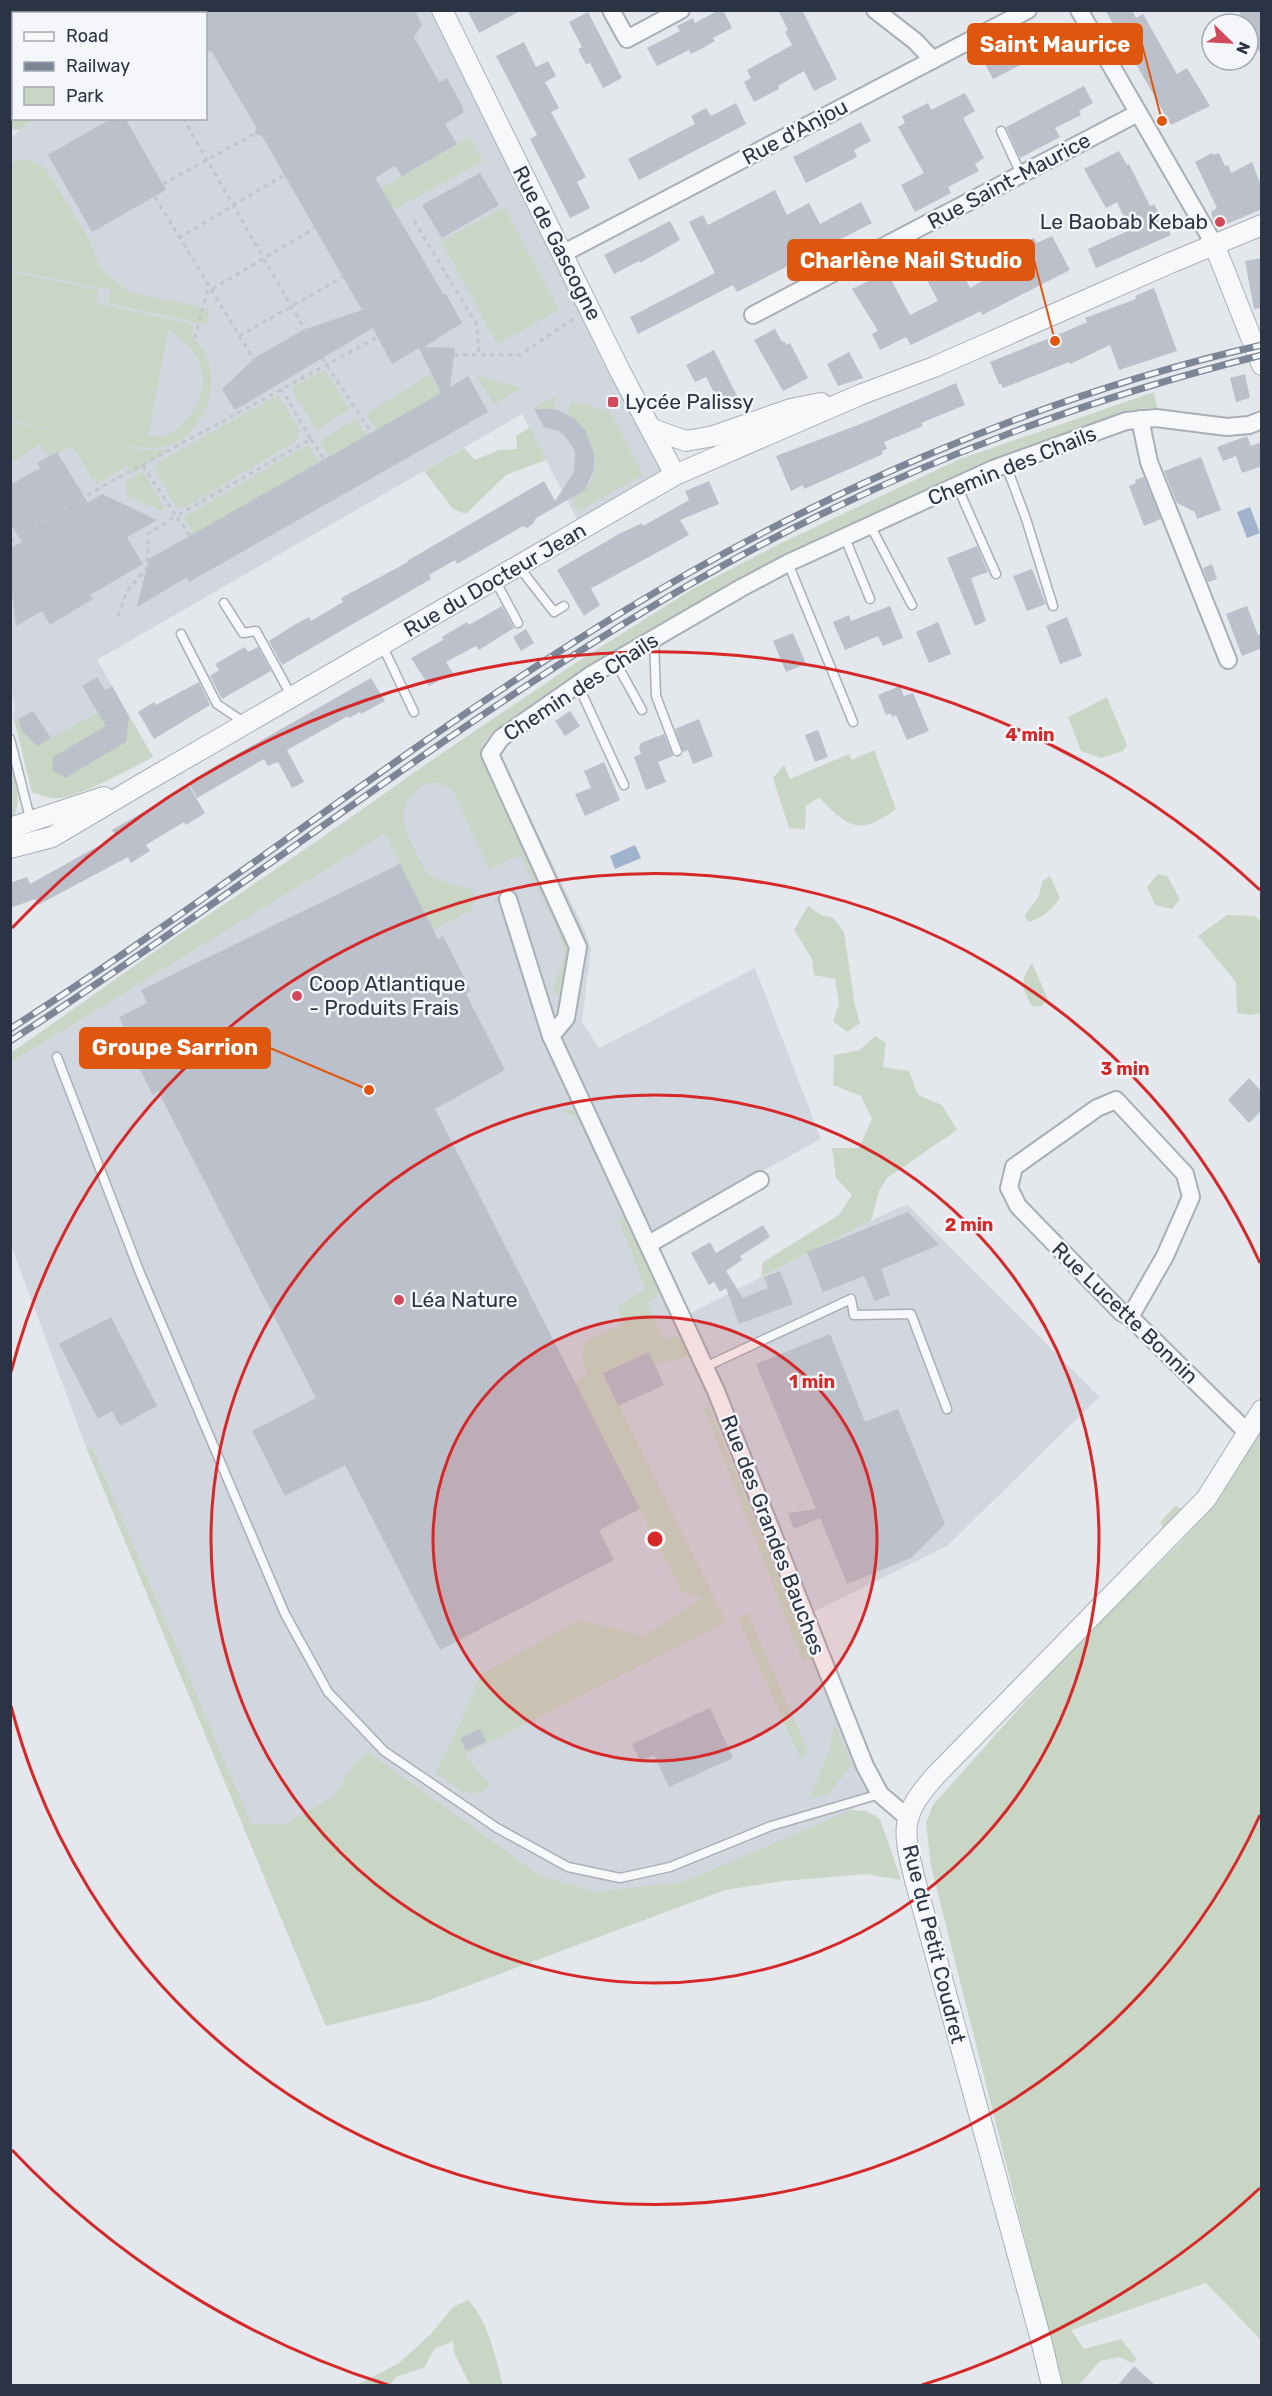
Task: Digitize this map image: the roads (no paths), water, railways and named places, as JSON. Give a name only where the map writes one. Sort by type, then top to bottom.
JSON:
[{"type":"street","name":"Rue de Gascogne","points":[[442,10],[562,254],[675,475]]},
{"type":"street","points":[[611,10],[627,39],[681,10]]},
{"type":"street","points":[[875,10],[915,41],[933,60]]},
{"type":"street","name":"Rue d'Anjou","points":[[562,254],[1028,10]]},
{"type":"street","points":[[1079,10],[1215,244],[1262,365]]},
{"type":"street","name":"Rue Saint-Maurice","points":[[753,315],[1138,113]]},
{"type":"street","name":"Rue du Docteur Jean","points":[[20,846],[52,837],[72,826],[675,475],[862,394],[934,367],[1262,225]]},
{"type":"street","name":"Rue du Docteur Jean","points":[[652,429],[686,441],[714,436],[791,409],[862,394]]},
{"type":"street","name":"Chemin des Chails","points":[[551,1036],[566,1018],[578,947],[490,754],[501,738],[615,661],[788,563],[1006,465],[1099,431],[1140,419],[1156,418],[1227,427],[1249,425],[1262,420]]},
{"type":"street","points":[[1140,419],[1149,462],[1228,660]]},
{"type":"street","name":"Rue du Docteur Jean","points":[[10,828],[138,786]]},
{"type":"street","name":"Rue des Grandes Bauches","points":[[508,899],[551,1036],[705,1367],[865,1767],[880,1794],[908,1818]]},
{"type":"street","name":"Rue Lucette Bonnin","points":[[1130,1317],[1165,1256],[1191,1197],[1185,1174],[1116,1100],[1097,1107],[1014,1167],[1009,1188],[1018,1206],[1121,1312],[1130,1317],[1248,1433]]},
{"type":"street","points":[[649,1244],[760,1180]]},
{"type":"street","name":"Rue du Petit Coudret","points":[[1052,2385],[905,1843],[908,1818],[912,1804],[937,1774],[1206,1499],[1262,1410]]},
{"type":"lane","points":[[1000,131],[1021,174]]},
{"type":"lane","points":[[1006,465],[1026,519],[1053,606]]},
{"type":"lane","points":[[957,486],[996,574]]},
{"type":"lane","points":[[871,527],[912,605]]},
{"type":"lane","points":[[845,538],[870,599]]},
{"type":"lane","points":[[788,563],[853,722]]},
{"type":"lane","points":[[518,566],[554,612],[564,606]]},
{"type":"lane","points":[[495,580],[518,623]]},
{"type":"lane","points":[[224,603],[243,633],[256,632],[292,697]]},
{"type":"lane","points":[[181,634],[217,704],[246,724]]},
{"type":"lane","points":[[654,639],[656,696],[677,751]]},
{"type":"lane","points":[[382,645],[414,712]]},
{"type":"lane","points":[[615,661],[642,710]]},
{"type":"lane","points":[[578,685],[624,785]]},
{"type":"lane","points":[[11,740],[31,822],[20,846]]},
{"type":"lane","points":[[57,1057],[140,1273],[285,1614],[328,1692],[384,1751],[497,1828],[568,1867],[620,1878],[670,1867],[771,1826],[880,1794]]},
{"type":"lane","points":[[705,1367],[851,1299],[854,1315],[911,1314],[947,1409]]},
{"type":"water","points":[[1250,507],[1260,533],[1247,538],[1237,512]]},
{"type":"water","points":[[635,845],[641,858],[615,869],[610,856]]},
{"type":"railway","points":[[10,1029],[87,979],[464,714],[541,663],[693,570],[849,490],[1012,421],[1178,366],[1262,345]]},
{"type":"railway","points":[[10,1041],[95,985],[514,694],[687,586],[755,548],[894,480],[966,450],[1113,398],[1262,355]]},
{"type":"place","name":"Saint Maurice","points":[[1162,121]]},
{"type":"place","name":"Le Baobab Kebab","points":[[1220,222]]},
{"type":"place","name":"Charlène Nail Studio","points":[[1055,341]]},
{"type":"place","name":"Lycée Palissy","points":[[613,402]]},
{"type":"place","name":"Coop Atlantique - Produits Frais","points":[[297,996]]},
{"type":"place","name":"Groupe Sarrion","points":[[369,1090]]},
{"type":"place","name":"Léa Nature","points":[[399,1300]]}]
